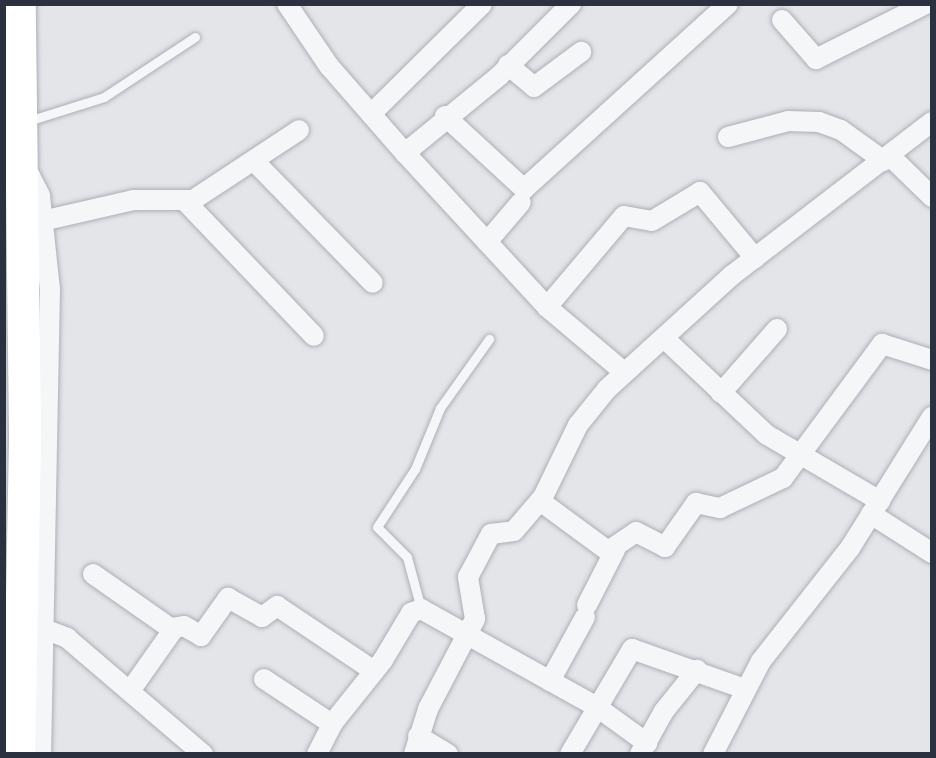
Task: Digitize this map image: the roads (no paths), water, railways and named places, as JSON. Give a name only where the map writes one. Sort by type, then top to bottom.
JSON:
[{"type":"highway","points":[[19,753],[23,162],[20,4]]},
{"type":"street","points":[[287,4],[371,114],[405,153],[547,307],[624,372]]},
{"type":"street","points":[[371,114],[482,4]]},
{"type":"street","points":[[405,153],[444,116],[508,65],[571,4]]},
{"type":"street","points":[[444,116],[524,189],[728,4]]},
{"type":"street","points":[[782,20],[816,58],[926,4]]},
{"type":"street","points":[[508,65],[534,87],[581,52]]},
{"type":"street","points":[[728,137],[788,121],[819,122],[841,130],[887,159],[932,197]]},
{"type":"street","points":[[448,753],[416,745],[476,613],[466,582],[491,534],[514,531],[540,501],[578,425],[624,372],[755,258],[887,159],[932,122]]},
{"type":"street","points":[[42,221],[134,200],[186,202],[254,161],[299,130]]},
{"type":"street","points":[[254,161],[373,283]]},
{"type":"street","points":[[4,192],[23,162]]},
{"type":"street","points":[[23,162],[40,196],[50,289],[41,753]]},
{"type":"street","points":[[547,307],[624,216],[652,221],[700,192],[755,258]]},
{"type":"street","points":[[186,202],[314,336]]},
{"type":"street","points":[[487,242],[520,202]]},
{"type":"street","points":[[721,393],[777,329]]},
{"type":"street","points":[[664,338],[767,435],[876,507],[932,553]]},
{"type":"street","points":[[550,681],[615,550],[636,532],[665,547],[693,505],[720,508],[763,491],[801,458],[882,344],[932,360]]},
{"type":"street","points":[[713,753],[745,689],[876,507],[932,417]]},
{"type":"street","points":[[540,501],[615,550]]},
{"type":"street","points":[[93,574],[172,628],[184,626],[201,636],[228,598],[262,617],[277,606],[374,671]]},
{"type":"street","points":[[317,753],[332,724],[374,671],[411,613],[421,609],[597,707],[644,748],[664,711],[697,670]]},
{"type":"street","points":[[44,628],[67,638],[203,753]]},
{"type":"street","points":[[130,692],[172,628]]},
{"type":"street","points":[[570,753],[632,649],[697,670],[745,689]]},
{"type":"street","points":[[264,679],[332,724]]},
{"type":"lane","points":[[22,122],[104,97],[195,37]]},
{"type":"lane","points":[[421,609],[407,557],[377,526],[415,469],[440,408],[489,339]]}]
